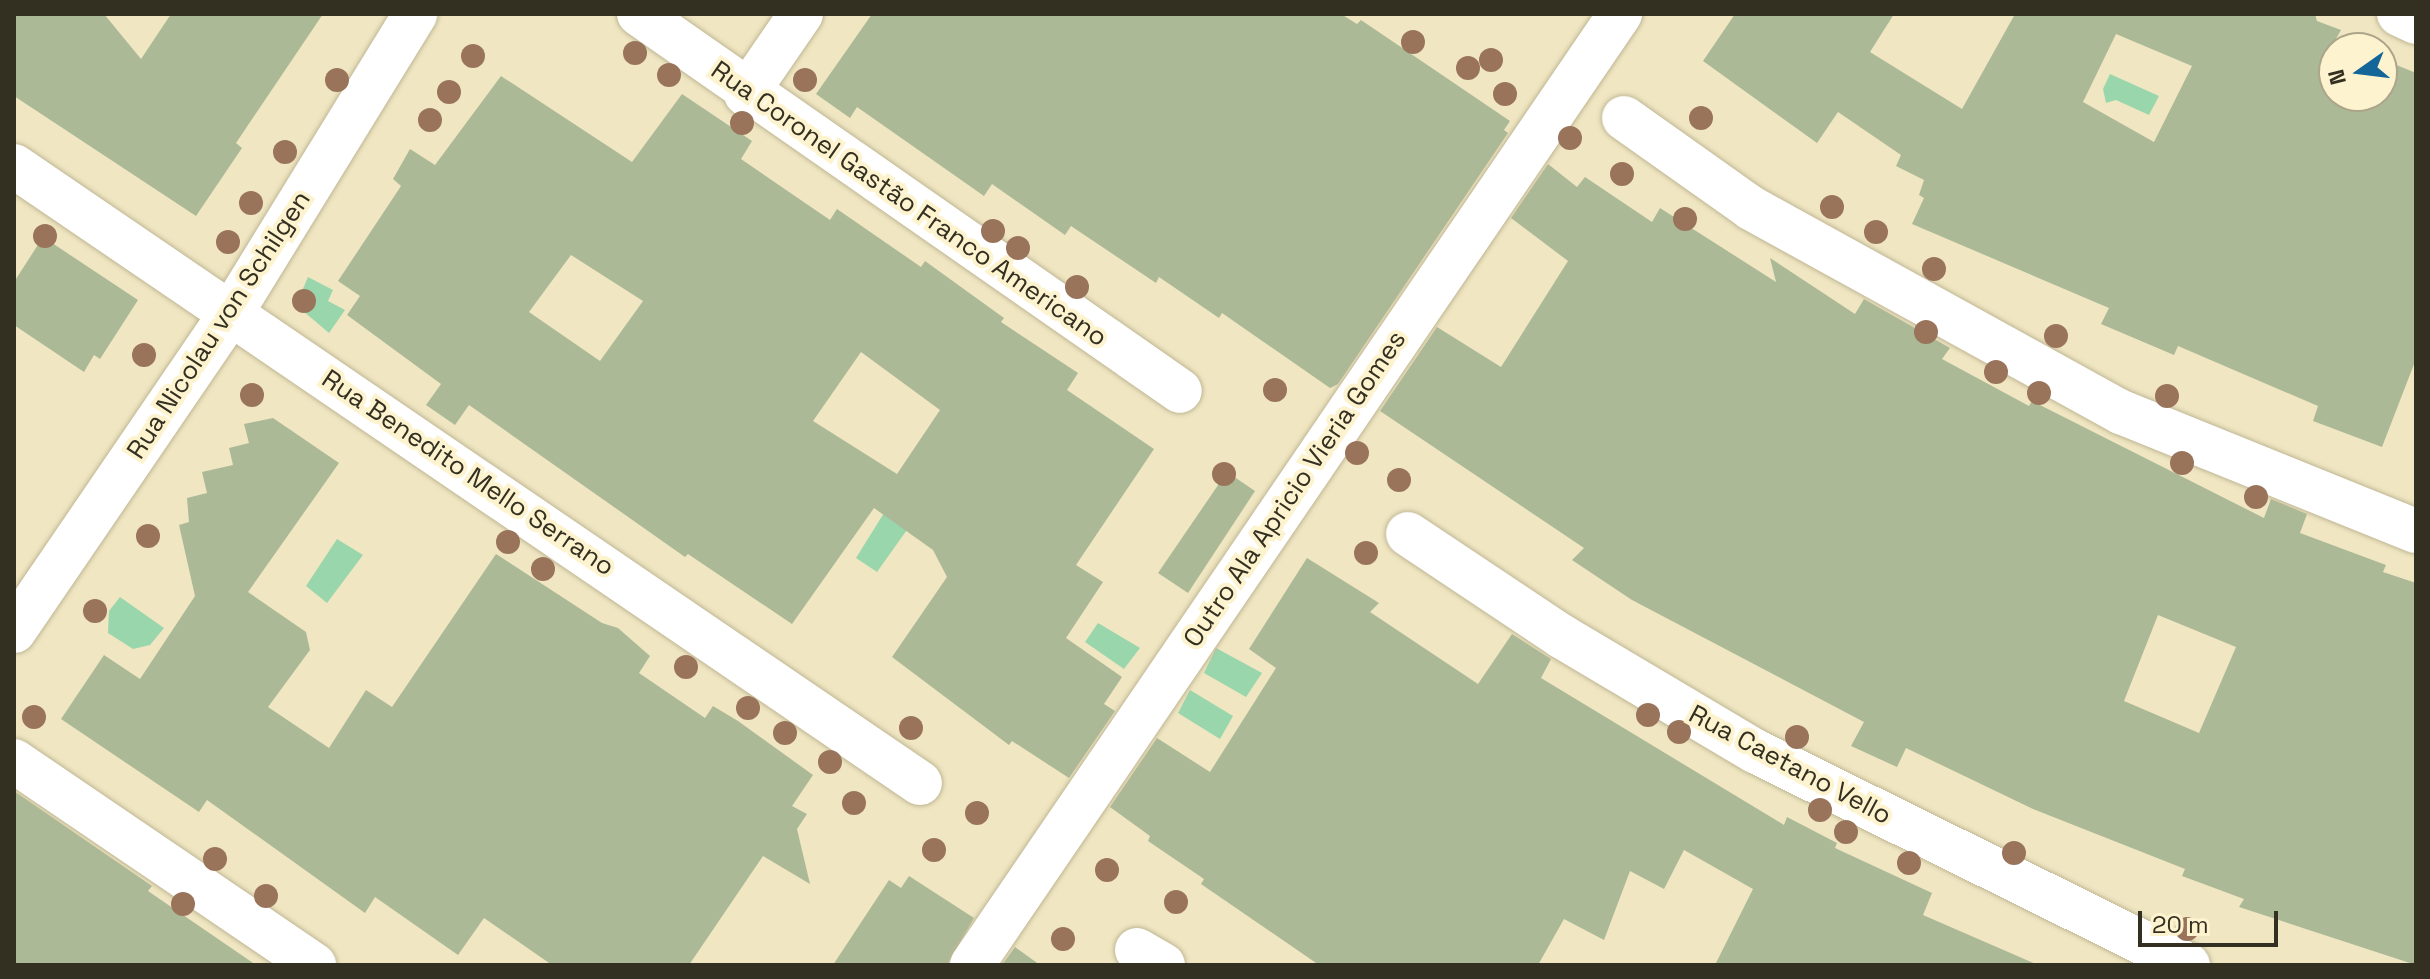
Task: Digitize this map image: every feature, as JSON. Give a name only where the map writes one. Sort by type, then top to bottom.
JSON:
[{"type":"street","name":"Rua Nicolau von Schilgen","points":[[14,631],[232,312],[415,14]]},
{"type":"street","name":"Rua Coronel Gastão Franco Americano","points":[[639,14],[746,94],[1180,391]]},
{"type":"street","points":[[746,94],[801,14]]},
{"type":"street","name":"Outro Ala Apricio Vieria Gomes","points":[[972,965],[1620,14]]},
{"type":"street","points":[[2399,14],[2416,22]]},
{"type":"street","points":[[1624,118],[1751,208],[2121,412],[2416,531]]},
{"type":"street","name":"Rua Benedito Mello Serrano","points":[[14,166],[920,783]]},
{"type":"street","name":"Rua Caetano Vello","points":[[1408,534],[1561,636],[1755,751],[2188,965]]},
{"type":"street","points":[[14,761],[314,965]]},
{"type":"shaded area","points":[[2110,74],[2159,96],[2149,115],[2116,100],[2106,103],[2103,89]]},
{"type":"shaded area","points":[[308,277],[333,290],[328,301],[345,310],[329,333],[296,305]]},
{"type":"shaded area","points":[[884,513],[909,527],[877,572],[856,558]]},
{"type":"shaded area","points":[[337,539],[363,555],[327,603],[306,586]]},
{"type":"shaded area","points":[[120,597],[164,628],[150,645],[133,649],[108,633],[109,611]]},
{"type":"shaded area","points":[[1098,623],[1140,648],[1124,669],[1085,642]]},
{"type":"shaded area","points":[[1216,648],[1262,673],[1246,697],[1204,673]]},
{"type":"shaded area","points":[[1190,690],[1233,716],[1220,739],[1178,713]]},
{"type":"building","points":[[14,14],[104,14],[141,59],[171,14],[323,14],[236,143],[242,148],[196,216],[14,96]]},
{"type":"building","points":[[872,14],[1341,14],[1357,24],[1361,20],[1510,121],[1504,130],[1508,133],[1338,384],[1330,388],[1222,313],[1219,318],[1159,277],[1156,283],[1071,226],[1065,235],[992,184],[984,196],[857,107],[850,118],[816,94]]},
{"type":"building","points":[[1735,14],[1894,14],[1870,52],[1962,109],[2015,14],[2315,14],[2317,21],[2341,30],[2318,32],[2318,112],[2398,112],[2398,66],[2416,73],[2416,359],[2382,447],[2313,421],[2318,406],[2178,346],[2174,355],[2101,324],[2109,308],[1912,224],[1924,198],[1919,195],[1924,180],[1896,166],[1901,155],[1838,112],[1817,143],[1703,61]],"holes":[[[2116,34],[2192,66],[2154,142],[2083,102]]]},
{"type":"building","points":[[501,76],[632,162],[682,94],[752,141],[741,159],[830,220],[837,209],[921,267],[925,261],[1004,318],[1001,322],[1078,373],[1067,390],[1154,449],[1076,565],[1103,582],[1066,638],[1122,677],[1104,704],[1115,711],[1069,778],[1012,741],[1009,745],[892,657],[947,577],[933,550],[874,508],[792,624],[688,554],[685,557],[469,405],[455,425],[426,405],[441,384],[347,315],[360,296],[338,281],[401,186],[393,179],[410,149],[435,165]],"holes":[[[571,255],[643,301],[600,361],[529,312]],[[861,352],[940,410],[897,474],[813,421]]]},
{"type":"building","points":[[1548,164],[1577,187],[1585,177],[1652,222],[1660,208],[1776,282],[1770,258],[1855,314],[1864,299],[1950,348],[1942,359],[2029,406],[2032,401],[2264,518],[2271,499],[2307,514],[2300,533],[2386,565],[2383,572],[2416,583],[2416,965],[2239,907],[2244,899],[2182,876],[2185,869],[2033,809],[1906,748],[1897,767],[1851,746],[1864,722],[1632,600],[1572,560],[1584,548],[1380,411],[1437,327],[1501,367],[1568,261],[1511,218]],"holes":[[[2158,615],[2236,647],[2199,733],[2124,701]]]},
{"type":"building","points":[[43,237],[138,300],[100,359],[94,355],[84,372],[14,325],[14,282]]},
{"type":"building","points":[[273,418],[339,463],[248,592],[306,632],[310,650],[268,707],[329,748],[366,690],[392,707],[496,554],[602,623],[618,628],[650,656],[639,673],[705,718],[713,706],[813,775],[792,806],[807,814],[797,829],[810,884],[763,856],[689,965],[552,965],[484,918],[458,955],[375,897],[365,913],[207,800],[199,812],[61,719],[104,655],[140,679],[195,596],[179,525],[189,522],[187,498],[207,493],[202,472],[233,465],[229,448],[249,443],[244,424]]},
{"type":"building","points":[[1227,472],[1255,491],[1188,593],[1158,573]]},
{"type":"building","points":[[1307,558],[1379,603],[1370,612],[1478,684],[1512,634],[1551,659],[1541,678],[1784,825],[1787,817],[1837,843],[1835,848],[1932,893],[1923,915],[2038,965],[1715,965],[1753,889],[1684,850],[1664,889],[1630,871],[1604,940],[1564,919],[1538,965],[1319,965],[1201,884],[1204,879],[1148,841],[1150,836],[1110,807],[1157,738],[1210,772],[1276,668],[1249,649]]},
{"type":"building","points":[[14,791],[152,886],[148,891],[256,965],[14,965]]},
{"type":"building","points":[[909,876],[974,918],[947,965],[833,965],[889,880],[901,888]]},
{"type":"building","points":[[1015,947],[1040,965],[1002,965]]}]
